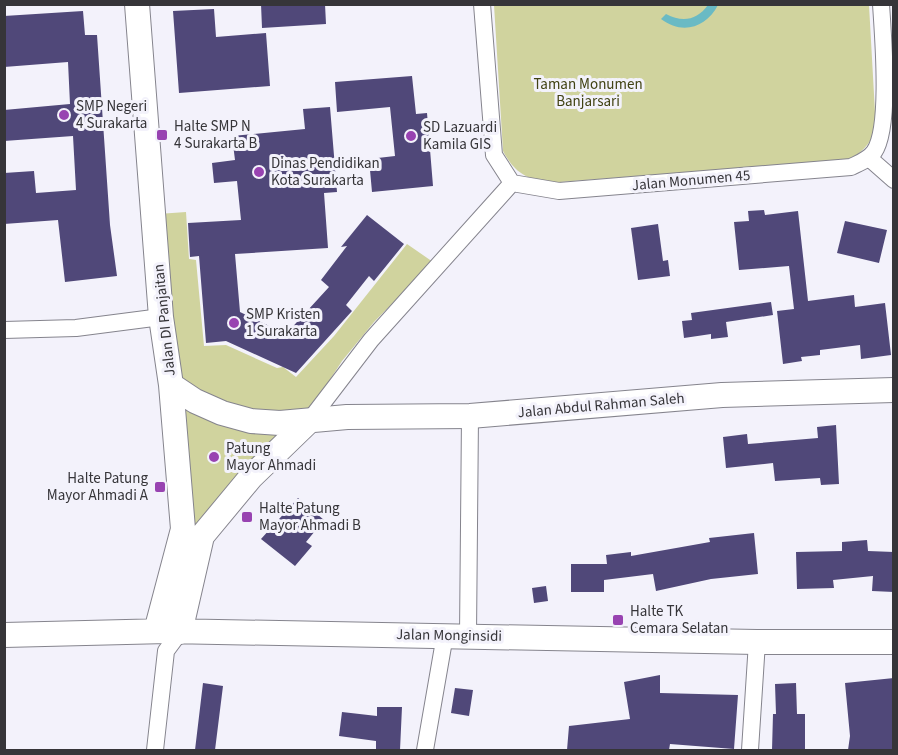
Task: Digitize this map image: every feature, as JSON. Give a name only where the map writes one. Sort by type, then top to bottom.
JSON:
[{"type":"main road","name":"Jalan DI Panjaitan","points":[[137,4],[161,317],[192,532],[167,638]]},
{"type":"main road","name":"Jalan Abdul Rahman Saleh","points":[[171,385],[195,401],[222,414],[251,421],[280,423],[347,417],[470,417],[722,395],[894,390]]},
{"type":"main road","points":[[192,532],[309,421]]},
{"type":"main road","name":"Jalan Monginsidi","points":[[4,635],[167,638],[456,635],[757,642],[894,642]]},
{"type":"street","points":[[309,421],[371,340],[512,183],[501,170],[494,155],[482,4]]},
{"type":"street","points":[[881,4],[884,89],[880,132],[875,151],[869,158],[894,180]]},
{"type":"street","name":"Jalan Monumen 45","points":[[512,183],[559,191],[850,167],[869,158]]},
{"type":"street","points":[[4,330],[55,329],[161,317]]},
{"type":"street","points":[[425,750],[456,635],[470,417]]},
{"type":"street","points":[[155,750],[167,638]]},
{"type":"street","points":[[750,750],[757,642]]},
{"type":"green space","name":"Taman Monumen Banjarsari","points":[[494,5],[869,5],[876,130],[864,148],[847,160],[547,183],[532,179],[516,169],[503,151]]},
{"type":"green space","points":[[186,212],[189,259],[196,260],[204,346],[226,345],[277,368],[283,367],[296,377],[334,336],[407,244],[433,262],[374,322],[342,361],[307,415],[227,406],[175,380],[158,214]]},
{"type":"green space","points":[[175,393],[303,424],[194,536]]},
{"type":"water","points":[[708,5],[718,5],[707,19],[693,27],[677,27],[661,19],[666,14],[684,19],[694,17]]},
{"type":"building","points":[[261,4],[325,4],[326,24],[262,28]]},
{"type":"building","points":[[214,9],[216,37],[266,33],[270,86],[179,93],[173,11]]},
{"type":"building","points":[[83,11],[85,35],[97,35],[110,225],[117,276],[65,282],[58,220],[4,224],[4,173],[34,171],[36,193],[76,190],[73,136],[4,141],[4,110],[70,104],[68,62],[4,67],[4,16]]},
{"type":"building","points":[[412,76],[416,114],[427,113],[433,186],[372,192],[369,159],[395,156],[390,107],[337,112],[335,82]]},
{"type":"building","points":[[330,107],[337,192],[324,193],[328,248],[235,254],[240,312],[286,334],[329,287],[321,280],[347,246],[341,247],[367,215],[404,244],[374,281],[369,276],[346,305],[352,311],[296,373],[226,341],[206,343],[199,256],[190,257],[188,223],[241,220],[237,181],[214,183],[212,163],[235,160],[232,136],[305,129],[303,109]]},
{"type":"building","points":[[764,210],[765,215],[798,211],[808,301],[854,295],[855,307],[885,303],[891,355],[861,359],[860,345],[820,350],[820,355],[801,357],[802,361],[783,364],[777,311],[794,309],[789,266],[739,270],[734,222],[749,221],[748,211]]},
{"type":"building","points":[[845,221],[887,230],[879,263],[837,253]]},
{"type":"building","points":[[658,224],[663,261],[668,260],[670,276],[638,280],[631,228]]},
{"type":"building","points":[[771,302],[773,315],[726,322],[728,337],[711,339],[711,334],[684,338],[682,321],[692,320],[691,313]]},
{"type":"building","points":[[836,425],[839,484],[821,485],[820,478],[775,481],[773,463],[726,468],[723,437],[747,434],[748,444],[818,438],[817,427]]},
{"type":"building","points":[[298,498],[324,520],[306,542],[312,546],[295,566],[261,539]]},
{"type":"building","points":[[754,533],[758,574],[711,579],[656,591],[653,574],[604,580],[604,592],[571,592],[571,564],[607,564],[606,555],[631,552],[631,556],[710,542],[709,538]]},
{"type":"building","points":[[867,540],[868,551],[894,552],[894,592],[872,591],[873,576],[833,580],[834,588],[797,589],[796,552],[842,551],[842,542]]},
{"type":"building","points":[[546,586],[548,601],[534,603],[532,588]]},
{"type":"building","points":[[660,675],[660,693],[738,695],[734,749],[670,744],[669,750],[567,750],[569,726],[630,719],[624,682]]},
{"type":"building","points":[[894,678],[894,750],[848,750],[850,736],[845,683]]},
{"type":"building","points":[[203,683],[223,686],[215,750],[195,750]]},
{"type":"building","points":[[796,683],[797,714],[805,714],[805,750],[772,750],[773,714],[776,714],[775,684]]},
{"type":"building","points":[[455,688],[473,690],[469,716],[451,713]]},
{"type":"building","points":[[377,707],[402,707],[400,750],[376,750],[376,741],[339,736],[342,712],[377,716]]},
{"type":"place","name":"SMP Negeri 4 Surakarta","points":[[64,115]]},
{"type":"place","name":"Halte SMP N 4 Surakarta B","points":[[162,135]]},
{"type":"place","name":"SD Lazuardi Kamila GIS","points":[[411,136]]},
{"type":"place","name":"Dinas Pendidikan Kota Surakarta","points":[[259,172]]},
{"type":"place","name":"SMP Kristen 1 Surakarta","points":[[234,323]]},
{"type":"place","name":"Patung Mayor Ahmadi","points":[[214,457]]},
{"type":"place","name":"Halte Patung Mayor Ahmadi A","points":[[160,487]]},
{"type":"place","name":"Halte Patung Mayor Ahmadi B","points":[[247,517]]},
{"type":"place","name":"Halte TK Cemara Selatan","points":[[618,620]]}]
